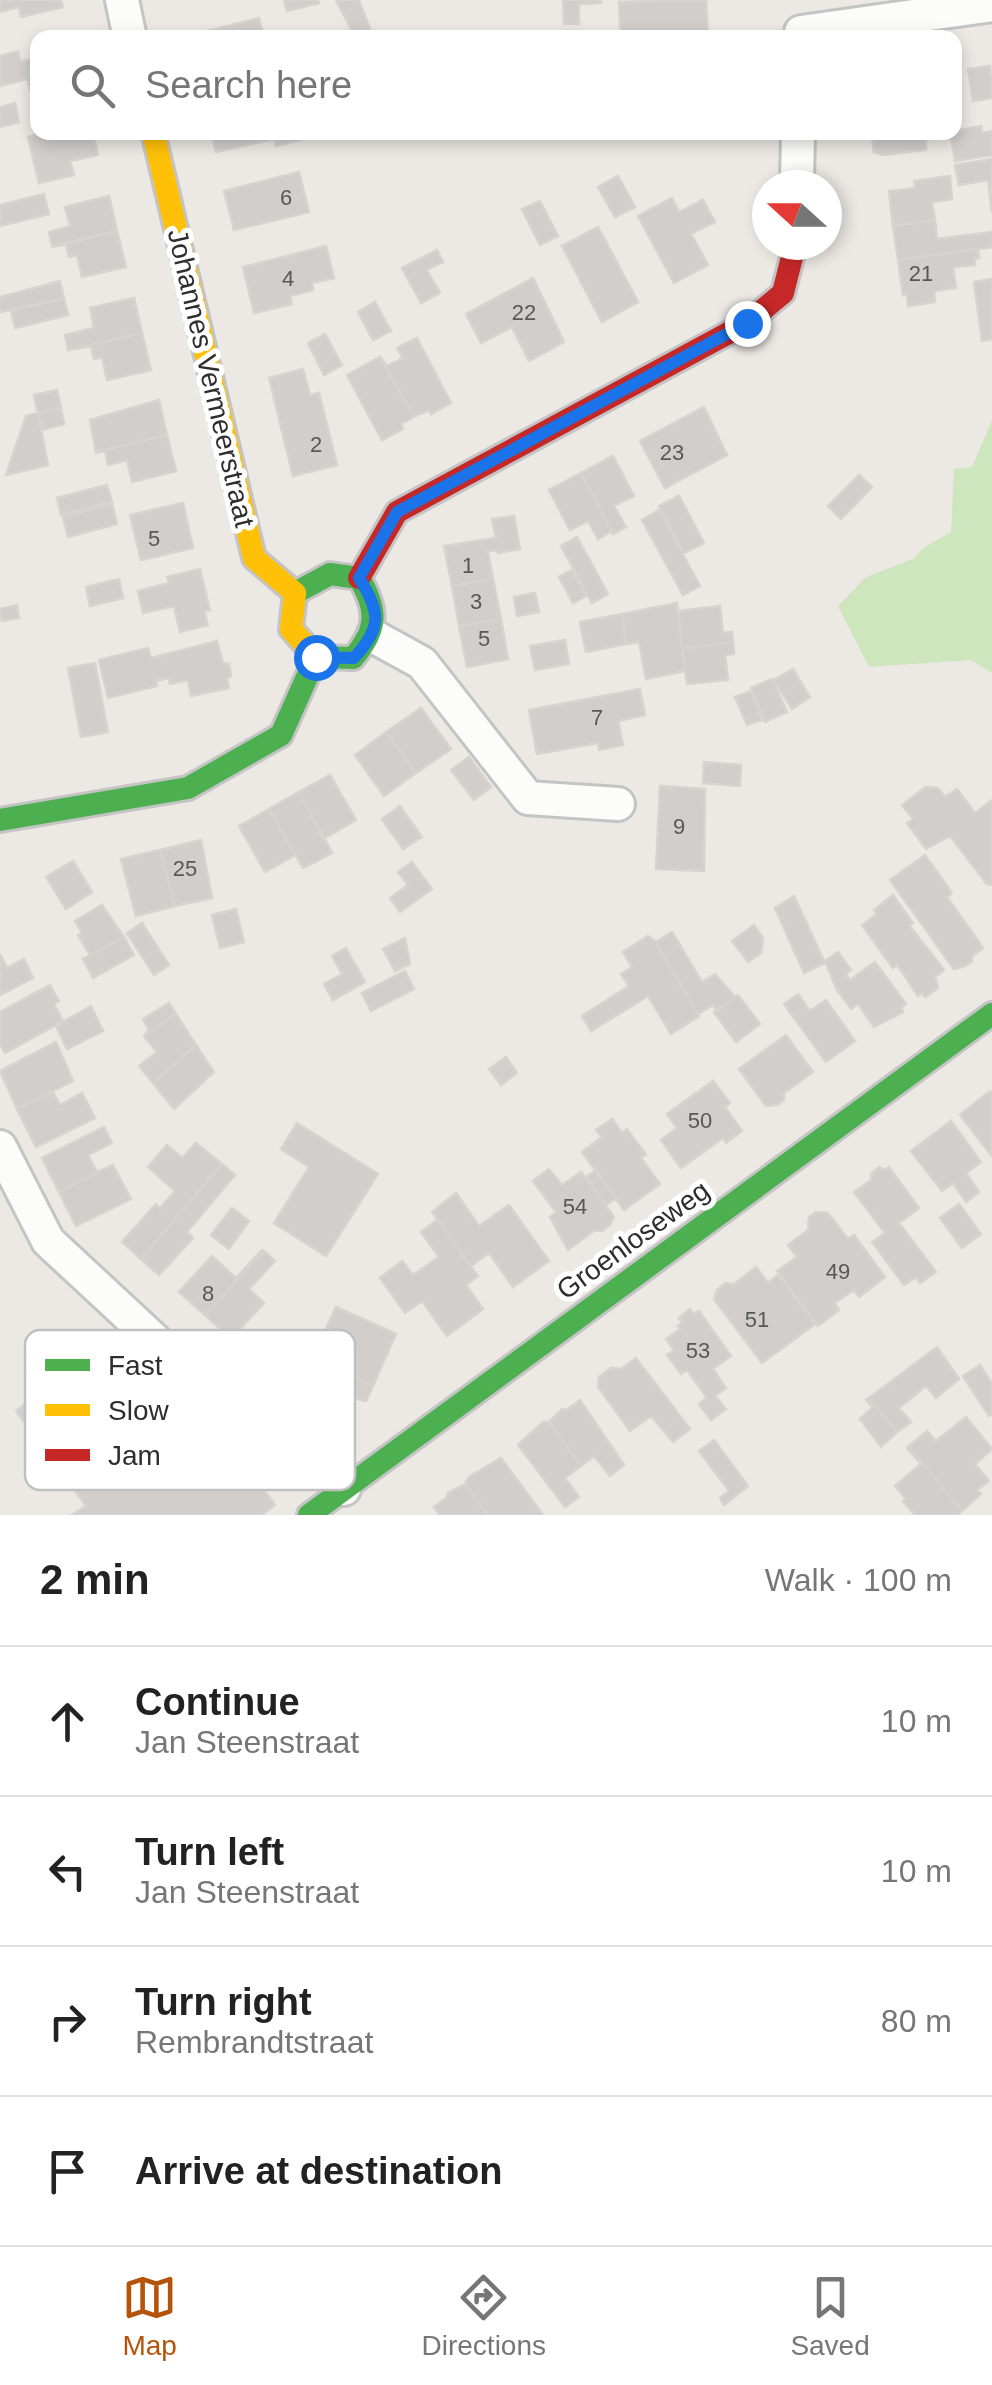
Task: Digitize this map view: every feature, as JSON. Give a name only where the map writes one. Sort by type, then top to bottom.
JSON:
[{"type":"street","points":[[122,0],[128,30]]},
{"type":"street","points":[[801,23],[992,6]]},
{"type":"street","name":"Johannes Vermeerstraat","points":[[155,140],[254,558],[295,593]]},
{"type":"street","points":[[797,170],[798,140]]},
{"type":"street","points":[[359,578],[397,512],[747,323],[783,293],[792,260]]},
{"type":"street","points":[[330,574],[359,578],[376,604],[374,636],[354,658],[316,657],[291,629],[295,593],[330,574]]},
{"type":"street","points":[[374,636],[422,663],[528,798],[618,804]]},
{"type":"street","points":[[0,820],[188,788],[281,735],[316,657]]},
{"type":"street","name":"Groenloseweg","points":[[355,1481],[992,1014]]},
{"type":"street","points":[[0,1148],[48,1241],[144,1330]]},
{"type":"street","name":"Groenloseweg","points":[[309,1515],[343,1490]]},
{"type":"green space","points":[[992,420],[992,673],[971,660],[869,667],[838,606],[866,577],[915,558],[923,548],[951,532],[954,469],[972,467]]},
{"type":"building","points":[[0,0],[61,0],[63,7],[21,17],[19,7],[0,12]]},
{"type":"building","points":[[284,0],[318,0],[319,3],[287,11]]},
{"type":"building","points":[[336,0],[359,0],[370,29],[351,30]]},
{"type":"building","points":[[563,0],[601,3],[579,4],[579,24],[564,24]]},
{"type":"building","points":[[706,0],[708,30],[621,30],[619,2]]},
{"type":"building","points":[[259,18],[262,30],[212,30]]},
{"type":"building","points":[[18,51],[20,62],[30,60],[30,90],[27,79],[0,86],[0,56]]},
{"type":"building","points":[[990,66],[992,98],[973,101],[968,69]]},
{"type":"building","points":[[15,103],[19,122],[0,127],[0,107]]},
{"type":"building","points":[[981,126],[982,133],[992,131],[992,155],[955,161],[951,140],[962,140],[962,130]]},
{"type":"building","points":[[28,137],[95,140],[98,155],[70,161],[74,175],[39,183]]},
{"type":"building","points":[[213,140],[270,140],[216,152]]},
{"type":"building","points":[[274,140],[300,140],[276,146]]},
{"type":"building","points":[[872,140],[925,140],[926,150],[883,155],[874,152]]},
{"type":"building","points":[[992,159],[992,213],[988,180],[959,185],[955,165]]},
{"type":"building","points":[[299,172],[309,212],[234,230],[224,191]]},
{"type":"building","points":[[618,176],[635,207],[615,217],[598,187]]},
{"type":"building","points":[[950,176],[952,199],[932,202],[935,220],[893,226],[889,191],[915,188],[914,181]]},
{"type":"building","points":[[44,194],[49,214],[0,226],[0,205]]},
{"type":"building","points":[[109,196],[117,231],[52,246],[49,232],[70,226],[65,207]]},
{"type":"building","points":[[672,198],[679,212],[703,200],[715,222],[691,234],[708,265],[674,283],[638,216]]},
{"type":"building","points":[[540,201],[558,236],[540,245],[522,209]]},
{"type":"building","points":[[935,220],[937,239],[992,232],[992,247],[898,260],[893,226]]},
{"type":"building","points":[[598,227],[638,302],[602,322],[562,246]]},
{"type":"building","points":[[117,231],[126,267],[82,277],[77,255],[69,257],[66,244],[53,247]]},
{"type":"building","points":[[326,246],[334,278],[312,283],[313,290],[290,296],[292,304],[254,313],[243,267]]},
{"type":"building","points":[[978,249],[975,265],[953,267],[956,288],[934,291],[935,302],[908,306],[898,260]]},
{"type":"building","points":[[437,250],[443,262],[427,270],[440,293],[421,303],[402,268]]},
{"type":"building","points":[[533,278],[564,342],[529,361],[512,327],[481,343],[466,314]]},
{"type":"building","points":[[992,279],[992,339],[982,341],[974,282]]},
{"type":"building","points":[[60,281],[64,298],[0,312],[0,297]]},
{"type":"building","points":[[64,298],[68,315],[15,328],[11,311]]},
{"type":"building","points":[[134,298],[142,333],[68,350],[65,335],[94,328],[90,308]]},
{"type":"building","points":[[375,302],[391,331],[373,340],[358,312]]},
{"type":"building","points":[[142,333],[151,370],[107,380],[102,357],[94,359],[91,346],[68,350]]},
{"type":"building","points":[[325,334],[342,365],[324,375],[308,343]]},
{"type":"building","points":[[417,338],[451,403],[431,414],[429,410],[414,417],[380,357],[387,366],[403,358],[397,348]]},
{"type":"building","points":[[380,357],[414,417],[401,424],[403,429],[382,440],[347,375]]},
{"type":"building","points":[[303,369],[310,395],[319,393],[337,465],[293,476],[269,378]]},
{"type":"building","points":[[57,390],[61,408],[38,413],[34,395]]},
{"type":"building","points":[[159,400],[167,435],[96,452],[90,420]]},
{"type":"building","points":[[704,407],[727,455],[665,488],[640,441]]},
{"type":"building","points":[[61,408],[64,424],[42,430],[38,413]]},
{"type":"building","points":[[38,413],[48,465],[6,475],[26,416]]},
{"type":"building","points":[[167,435],[176,471],[132,482],[127,460],[108,465],[105,451],[96,453],[96,452]]},
{"type":"building","points":[[613,456],[634,496],[614,506],[626,527],[613,534],[581,473]]},
{"type":"building","points":[[581,473],[612,531],[598,539],[588,521],[570,530],[549,490]]},
{"type":"building","points":[[859,475],[872,487],[841,519],[828,506]]},
{"type":"building","points":[[107,485],[112,502],[61,515],[57,498]]},
{"type":"building","points":[[679,496],[704,543],[684,553],[659,506]]},
{"type":"building","points":[[183,503],[193,548],[141,560],[130,515]]},
{"type":"building","points":[[112,504],[117,524],[68,537],[63,517]]},
{"type":"building","points":[[659,510],[700,586],[683,595],[642,520]]},
{"type":"building","points":[[514,516],[520,549],[488,551],[493,579],[452,586],[444,546],[496,538],[492,519]]},
{"type":"building","points":[[577,537],[608,594],[592,603],[561,546]]},
{"type":"building","points":[[200,569],[210,610],[204,611],[208,625],[180,632],[174,606],[143,613],[138,591],[169,583],[167,577]]},
{"type":"building","points":[[572,570],[586,596],[573,603],[559,577]]},
{"type":"building","points":[[119,579],[123,598],[90,606],[86,587]]},
{"type":"building","points":[[493,579],[501,619],[459,626],[452,586]]},
{"type":"building","points":[[535,593],[539,612],[517,616],[514,597]]},
{"type":"building","points":[[677,603],[685,671],[646,679],[639,642],[626,644],[622,614]]},
{"type":"building","points":[[17,605],[19,618],[2,621],[0,609]]},
{"type":"building","points":[[720,606],[723,633],[732,632],[733,642],[682,649],[679,611]]},
{"type":"building","points":[[622,614],[626,644],[586,652],[580,622]]},
{"type":"building","points":[[501,619],[508,659],[467,667],[459,626]]},
{"type":"building","points":[[565,640],[569,664],[535,670],[530,646]]},
{"type":"building","points":[[217,641],[223,663],[229,664],[229,688],[191,696],[188,680],[170,684],[169,678],[156,681],[157,686],[108,698],[99,660],[148,648],[151,658]]},
{"type":"building","points":[[733,642],[734,654],[725,655],[728,680],[687,684],[682,649]]},
{"type":"building","points":[[95,663],[108,732],[81,737],[68,668]]},
{"type":"building","points":[[793,669],[810,697],[792,709],[774,680]]},
{"type":"building","points":[[772,679],[787,712],[765,722],[751,688]]},
{"type":"building","points":[[640,689],[645,715],[618,721],[623,745],[599,750],[598,743],[537,754],[529,710]]},
{"type":"building","points":[[751,691],[762,720],[747,725],[735,697]]},
{"type":"building","points":[[421,708],[451,749],[416,773],[386,732]]},
{"type":"building","points":[[386,732],[416,773],[384,796],[355,755]]},
{"type":"building","points":[[469,757],[491,787],[474,800],[451,770]]},
{"type":"building","points":[[704,762],[741,765],[740,786],[703,783]]},
{"type":"building","points":[[330,775],[356,820],[323,839],[299,792]]},
{"type":"building","points":[[660,786],[705,789],[704,871],[656,869]]},
{"type":"building","points":[[926,787],[938,788],[945,797],[957,789],[975,813],[992,800],[992,885],[987,884],[950,836],[926,849],[907,823],[913,819],[902,805]]},
{"type":"building","points":[[299,792],[332,853],[303,868],[269,809]]},
{"type":"building","points":[[400,806],[422,837],[403,849],[382,819]]},
{"type":"building","points":[[269,809],[295,855],[265,872],[239,826]]},
{"type":"building","points":[[201,840],[212,898],[175,906],[160,850]]},
{"type":"building","points":[[160,850],[175,906],[136,916],[121,859]]},
{"type":"building","points":[[925,855],[952,893],[947,897],[983,948],[965,966],[954,969],[890,880]]},
{"type":"building","points":[[73,861],[92,892],[66,909],[46,877]]},
{"type":"building","points":[[412,862],[432,889],[400,912],[390,898],[408,885],[398,872]]},
{"type":"building","points":[[893,895],[913,923],[909,925],[944,970],[935,977],[938,988],[925,997],[922,993],[918,996],[897,964],[893,968],[862,925]]},
{"type":"building","points":[[794,896],[825,963],[804,973],[775,908]]},
{"type":"building","points":[[102,905],[124,937],[90,955],[75,921]]},
{"type":"building","points":[[236,909],[244,942],[220,948],[212,915]]},
{"type":"building","points":[[142,923],[169,965],[154,975],[127,933]]},
{"type":"building","points":[[754,925],[763,938],[761,953],[748,962],[732,941]]},
{"type":"building","points":[[672,932],[702,982],[715,974],[735,997],[717,1011],[713,1005],[698,1014],[660,951],[656,942]]},
{"type":"building","points":[[648,936],[656,942],[699,1016],[671,1034],[648,996],[591,1031],[582,1016],[629,986],[621,974],[632,967],[623,952]]},
{"type":"building","points":[[124,937],[134,955],[93,978],[83,959]]},
{"type":"building","points":[[405,938],[410,964],[395,971],[383,949]]},
{"type":"building","points":[[346,948],[365,982],[333,1000],[324,984],[342,974],[332,956]]},
{"type":"building","points":[[838,952],[851,970],[846,974],[850,980],[875,962],[906,1004],[901,1008],[903,1012],[874,1027],[858,1004],[851,1009],[837,990],[825,961]]},
{"type":"building","points":[[0,954],[7,968],[24,959],[33,978],[0,995]]},
{"type":"building","points":[[405,971],[414,989],[371,1011],[362,993]]},
{"type":"building","points":[[50,985],[59,1001],[54,1004],[63,1021],[5,1053],[0,1044],[0,1012]]},
{"type":"building","points":[[798,994],[810,1011],[826,1000],[855,1041],[826,1062],[784,1004]]},
{"type":"building","points":[[738,995],[760,1024],[736,1042],[714,1012]]},
{"type":"building","points":[[169,1003],[176,1014],[144,1036],[149,1030],[143,1019]]},
{"type":"building","points":[[91,1006],[103,1031],[67,1049],[56,1026]]},
{"type":"building","points":[[176,1014],[196,1045],[153,1083],[139,1066],[157,1052],[144,1036]]},
{"type":"building","points":[[786,1035],[813,1072],[784,1093],[784,1100],[766,1106],[739,1069]]},
{"type":"building","points":[[56,1042],[73,1081],[17,1109],[0,1071]]},
{"type":"building","points":[[196,1045],[214,1072],[174,1109],[153,1083]]},
{"type":"building","points":[[506,1057],[517,1073],[501,1085],[489,1069]]},
{"type":"building","points":[[713,1081],[730,1103],[725,1107],[742,1131],[726,1143],[723,1138],[681,1168],[661,1140],[677,1128],[667,1114]]},
{"type":"building","points":[[53,1092],[60,1105],[82,1093],[95,1118],[36,1147],[17,1109]]},
{"type":"building","points":[[992,1093],[991,1155],[960,1115]]},
{"type":"building","points":[[612,1119],[622,1133],[627,1129],[660,1184],[624,1210],[582,1152],[602,1137],[596,1130]]},
{"type":"building","points":[[951,1121],[981,1162],[966,1173],[979,1192],[966,1202],[953,1183],[942,1191],[911,1151]]},
{"type":"building","points":[[297,1123],[378,1174],[326,1256],[274,1223],[309,1167],[281,1149]]},
{"type":"building","points":[[104,1127],[112,1143],[88,1155],[97,1172],[113,1165],[59,1192],[42,1158]]},
{"type":"building","points":[[196,1143],[222,1164],[141,1259],[122,1242],[156,1204],[160,1208],[175,1191],[148,1167],[167,1145],[182,1158]]},
{"type":"building","points":[[222,1164],[235,1175],[187,1232],[193,1238],[159,1275],[141,1259]]},
{"type":"building","points":[[113,1165],[131,1199],[76,1226],[59,1192]]},
{"type":"building","points":[[879,1167],[889,1167],[919,1208],[899,1223],[936,1272],[920,1283],[916,1277],[904,1285],[872,1242],[885,1233],[854,1192],[871,1180],[871,1174]]},
{"type":"building","points":[[549,1169],[562,1185],[581,1172],[614,1217],[602,1231],[595,1230],[568,1250],[550,1217],[556,1212],[533,1181]]},
{"type":"building","points":[[596,1170],[616,1198],[606,1205],[586,1177]]},
{"type":"building","points":[[456,1193],[479,1226],[509,1205],[549,1261],[513,1287],[489,1253],[471,1266],[432,1212]]},
{"type":"building","points":[[959,1204],[981,1234],[962,1248],[940,1218]]},
{"type":"building","points":[[232,1208],[249,1221],[229,1249],[211,1235]]},
{"type":"building","points":[[816,1212],[828,1213],[848,1239],[854,1235],[885,1277],[859,1297],[854,1290],[835,1303],[839,1310],[818,1326],[777,1271],[797,1257],[788,1245],[808,1230],[809,1217]]},
{"type":"building","points":[[437,1220],[478,1276],[466,1285],[483,1309],[447,1336],[422,1301],[405,1313],[380,1278],[402,1261],[413,1275],[439,1257],[421,1232]]},
{"type":"building","points":[[262,1250],[205,1315],[179,1292],[212,1256],[236,1278]]},
{"type":"building","points":[[264,1251],[275,1261],[249,1289],[264,1303],[239,1330],[221,1330],[205,1315]]},
{"type":"building","points":[[756,1267],[768,1283],[778,1275],[815,1324],[762,1363],[714,1299],[726,1283],[733,1285]]},
{"type":"building","points":[[336,1307],[396,1334],[373,1386],[355,1378],[355,1330],[326,1328]]},
{"type":"building","points":[[690,1309],[694,1314],[699,1311],[731,1356],[713,1369],[726,1388],[715,1396],[726,1409],[711,1420],[699,1404],[707,1398],[687,1370],[681,1374],[667,1355],[674,1350],[666,1339],[680,1329],[679,1318]]},
{"type":"building","points":[[937,1347],[959,1379],[936,1398],[926,1386],[899,1408],[911,1422],[897,1432],[869,1398]]},
{"type":"building","points":[[636,1358],[690,1429],[673,1442],[651,1416],[630,1431],[598,1387],[599,1377]]},
{"type":"building","points":[[980,1365],[992,1384],[989,1416],[963,1376]]},
{"type":"building","points":[[355,1378],[373,1386],[366,1401],[355,1398]]},
{"type":"building","points":[[869,1398],[897,1432],[881,1447],[860,1419],[873,1407],[866,1400]]},
{"type":"building","points":[[580,1400],[624,1465],[610,1476],[594,1456],[581,1466],[549,1422],[562,1409],[567,1410]]},
{"type":"building","points":[[25,1404],[25,1423],[16,1411]]},
{"type":"building","points":[[966,1417],[992,1449],[975,1464],[989,1481],[962,1511],[909,1446],[927,1431],[936,1441]]},
{"type":"building","points":[[543,1422],[549,1422],[581,1466],[565,1478],[579,1497],[565,1507],[518,1445]]},
{"type":"building","points":[[714,1440],[748,1486],[724,1505],[720,1498],[729,1491],[699,1451]]},
{"type":"building","points":[[909,1446],[962,1511],[957,1515],[915,1515],[903,1501],[906,1499],[895,1486],[921,1464]]},
{"type":"building","points":[[501,1458],[543,1515],[488,1515],[465,1484],[469,1477]]},
{"type":"building","points":[[465,1484],[488,1515],[440,1515],[434,1507]]},
{"type":"building","points":[[74,1490],[264,1490],[275,1505],[262,1515],[72,1515],[86,1506]]},
{"type":"traffic: fast","points":[[0,820],[188,788],[281,735],[316,657],[353,658],[367,638],[372,619],[370,600],[359,578],[330,574],[295,593]]},
{"type":"traffic: fast","points":[[355,1481],[992,1014]]},
{"type":"traffic: fast","points":[[309,1515],[343,1490]]},
{"type":"traffic: slow","points":[[155,140],[254,558],[295,593],[291,629],[316,657]]},
{"type":"traffic: jam","points":[[359,578],[397,512],[747,323],[783,293],[791,260]]},
{"type":"route","points":[[316,657],[354,658],[374,636],[376,604],[359,578],[397,512],[747,323]]}]
